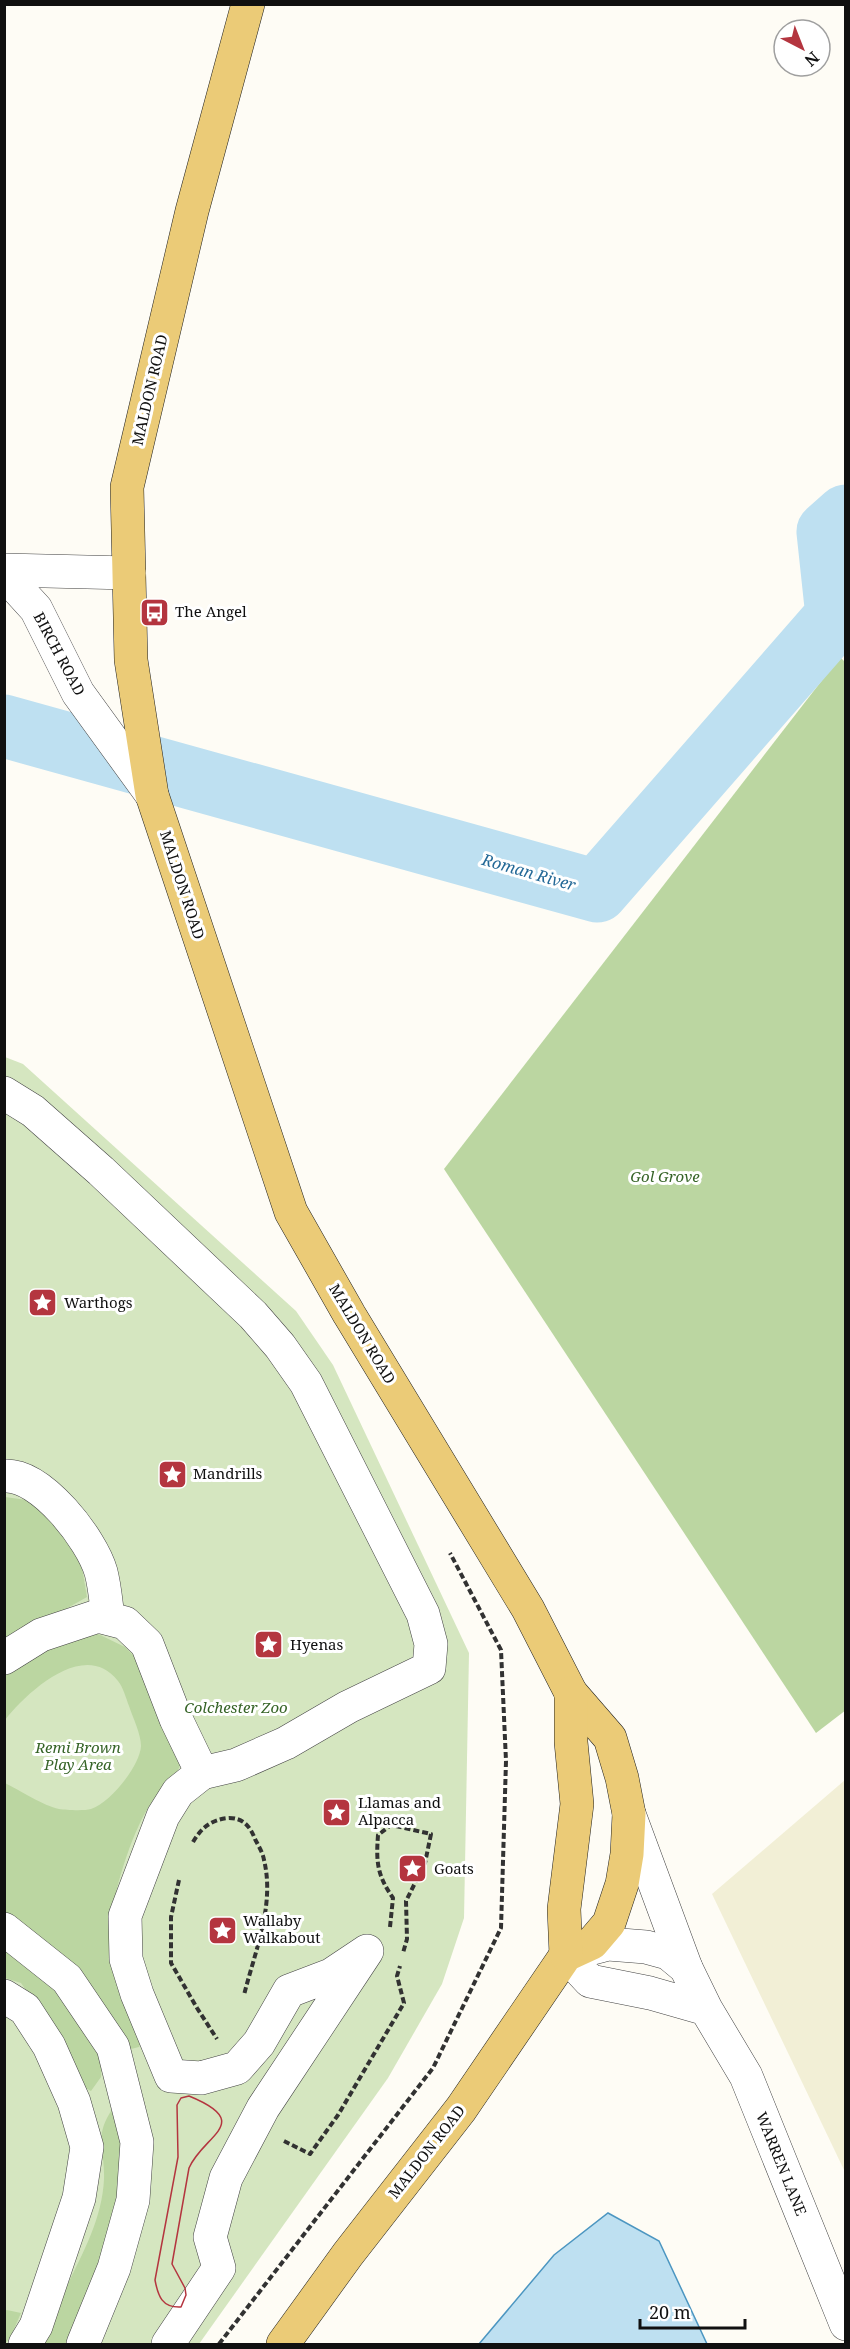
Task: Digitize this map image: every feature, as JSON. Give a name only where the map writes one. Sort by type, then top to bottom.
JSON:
[{"type":"main road","name":"MALDON ROAD","points":[[248,4],[192,211],[127,488],[131,660],[152,795],[291,1212],[523,1601],[571,1693],[610,1738],[622,1778],[629,1814],[627,1854],[622,1884],[609,1923],[592,1943],[566,1955],[461,2109],[348,2254],[283,2344]]},
{"type":"main road","name":"MALDON ROAD","points":[[566,1955],[564,1909],[577,1804],[571,1742],[571,1693]]},
{"type":"street","name":"BIRCH ROAD","points":[[4,572],[129,573]]},
{"type":"street","name":"BIRCH ROAD","points":[[4,572],[36,609],[78,693],[152,795]]},
{"type":"street","points":[[4,1093],[33,1112],[101,1171],[253,1315],[280,1346],[306,1383],[423,1614],[431,1644],[429,1668],[348,1707],[286,1743],[236,1765],[201,1773],[178,1792],[163,1816],[125,1916],[126,1959],[137,1994],[171,2076],[201,2078],[237,2068],[259,2043],[289,1991],[331,1975],[367,1950],[263,2108],[226,2178],[210,2237],[219,2268],[168,2344]]},
{"type":"street","points":[[4,1476],[14,1476],[52,1497],[82,1533],[100,1571],[108,1618]]},
{"type":"street","points":[[4,1658],[41,1635],[98,1616],[125,1623],[147,1644],[176,1719],[201,1773]]},
{"type":"street","points":[[629,1814],[686,1968]]},
{"type":"street","points":[[4,1929],[67,1979],[113,2047],[128,2099],[137,2142],[133,2200],[114,2268],[83,2344]]},
{"type":"street","name":"WARREN LANE","points":[[566,1955],[608,1944],[646,1947],[668,1953],[686,1968],[706,2009],[746,2076],[846,2324]]},
{"type":"street","points":[[566,1955],[590,1981],[650,1993],[706,2009]]},
{"type":"street","points":[[4,1996],[25,2009],[49,2046],[74,2102],[87,2147],[79,2198],[36,2326],[25,2344]]},
{"type":"path","points":[[219,2344],[433,2068],[501,1928],[506,1761],[501,1650],[447,1546]]},
{"type":"path","points":[[188,1850],[198,1832],[215,1820],[230,1818],[242,1820],[252,1830],[264,1859],[268,1903],[244,1996]]},
{"type":"path","points":[[180,1871],[171,1917],[171,1963],[197,2008],[237,2068]]},
{"type":"shaded area","points":[[845,1780],[845,2172],[712,1894]]},
{"type":"green space","name":"Gol Grove","points":[[840,657],[846,663],[846,1710],[816,1733],[444,1169]]},
{"type":"green space","name":"Colchester Zoo","points":[[5,1057],[23,1064],[296,1311],[333,1365],[469,1653],[464,1918],[442,1984],[388,2078],[199,2344],[5,2344]]},
{"type":"green space","points":[[5,1497],[34,1501],[79,1550],[87,1597],[5,1643]]},
{"type":"green space","points":[[96,1633],[125,1647],[146,1668],[181,1762],[174,1777],[160,1790],[137,1829],[123,1867],[112,1911],[109,1951],[114,1976],[145,2033],[139,2047],[127,2050],[4,1914],[5,1783],[59,1809],[91,1809],[107,1799],[123,1783],[139,1754],[140,1736],[121,1686],[105,1669],[90,1665],[74,1667],[57,1674],[27,1696],[5,1720],[5,1677],[7,1674],[35,1655],[68,1638]]},
{"type":"green space","points":[[4,1944],[58,1985],[102,2059],[101,2077],[91,2091],[80,2085],[39,2009],[21,1983],[5,1978]]},
{"type":"green space","points":[[113,2108],[124,2123],[119,2200],[72,2344],[45,2344],[56,2310],[87,2244],[98,2212],[104,2179],[101,2143],[103,2127]]},
{"type":"green space","points":[[4,2311],[21,2313],[5,2344]]},
{"type":"water","points":[[608,2213],[659,2241],[707,2344],[479,2344],[554,2255]]},
{"type":"waterway","name":"Roman River","points":[[4,726],[597,891],[837,616],[828,532],[846,516]]},
{"type":"tram line","points":[[189,2096],[209,2105],[219,2114],[222,2122],[219,2130],[189,2168],[172,2264],[185,2288],[186,2295],[181,2307],[175,2307],[162,2300],[155,2280],[178,2157],[177,2105],[181,2098],[189,2096]]},
{"type":"place","name":"The Angel","points":[[154,612]]},
{"type":"place","name":"Warthogs","points":[[43,1303]]},
{"type":"place","name":"Mandrills","points":[[172,1474]]},
{"type":"place","name":"Hyenas","points":[[269,1645]]},
{"type":"place","name":"Llamas and Alpacca","points":[[337,1812]]},
{"type":"place","name":"Goats","points":[[413,1869]]},
{"type":"place","name":"Wallaby Walkabout","points":[[222,1930]]},
{"type":"park label","name":"Remi Brown Play Area","points":[[78,1756]]}]
